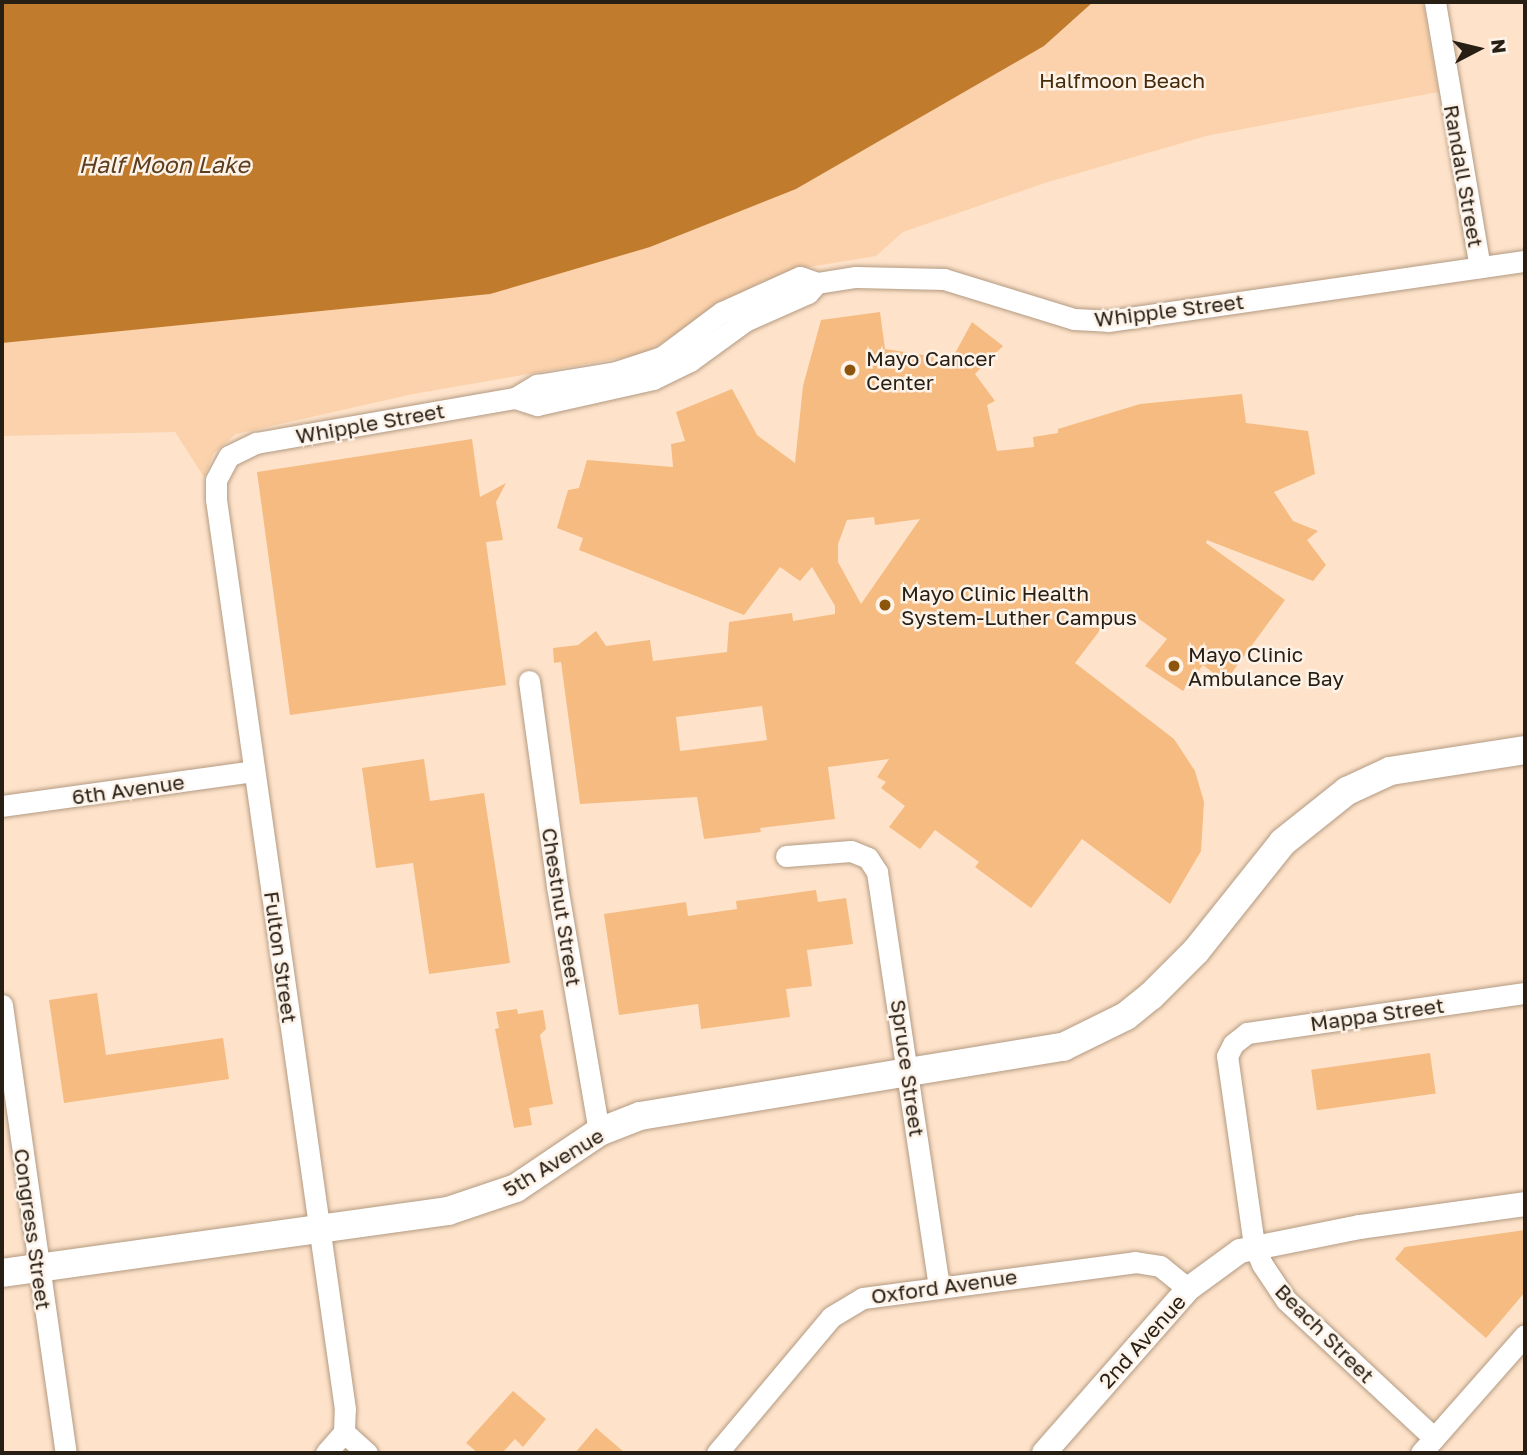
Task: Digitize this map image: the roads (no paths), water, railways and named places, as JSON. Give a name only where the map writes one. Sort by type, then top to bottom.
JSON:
[{"type":"main road","name":"5th Avenue","points":[[2,1273],[448,1211],[496,1197],[549,1170],[599,1132],[640,1116],[910,1076],[1063,1047],[1126,1016],[1196,951],[1283,842],[1347,791],[1390,771],[1525,750]]},
{"type":"street","name":"Randall Street","points":[[1436,2],[1480,267]]},
{"type":"street","name":"Whipple Street","points":[[229,456],[256,443],[514,398],[537,405],[653,379],[690,361],[745,321],[808,293],[817,283],[868,276],[944,279],[1074,319],[1108,321],[1525,261]]},
{"type":"street","name":"Fulton Street","points":[[229,456],[216,480],[216,499],[345,1409],[344,1432]]},
{"type":"street","name":"Chestnut Street","points":[[529,681],[557,886],[599,1132]]},
{"type":"street","name":"6th Avenue","points":[[2,806],[254,771]]},
{"type":"street","name":"Spruce Street","points":[[786,856],[843,850],[863,854],[879,879],[939,1287]]},
{"type":"street","name":"Mappa Street","points":[[1233,1044],[1247,1033],[1525,993]]},
{"type":"street","name":"Congress Street","points":[[2,1005],[66,1453]]},
{"type":"street","name":"Beach Street","points":[[1233,1044],[1227,1070],[1254,1245],[1286,1300],[1427,1446]]},
{"type":"street","points":[[1254,1245],[1525,1204]]},
{"type":"street","name":"2nd Avenue","points":[[1044,1453],[1188,1289],[1220,1264],[1254,1245]]},
{"type":"street","name":"Oxford Avenue","points":[[717,1453],[831,1317],[847,1304],[863,1297],[1135,1262],[1160,1266],[1188,1289]]},
{"type":"street","points":[[1427,1446],[1525,1335]]},
{"type":"street","points":[[326,1453],[344,1432],[367,1453]]},
{"type":"water","name":"Half Moon Lake","points":[[2,2],[1093,2],[1044,46],[796,189],[650,247],[490,294],[2,343]]},
{"type":"place","name":"Mayo Cancer Center","points":[[850,370]]},
{"type":"place","name":"Mayo Clinic Health System-Luther Campus","points":[[885,605]]},
{"type":"place","name":"Mayo Clinic Ambulance Bay","points":[[1174,666]]},
{"type":"park label","name":"Halfmoon Beach","points":[[1122,80]]}]
